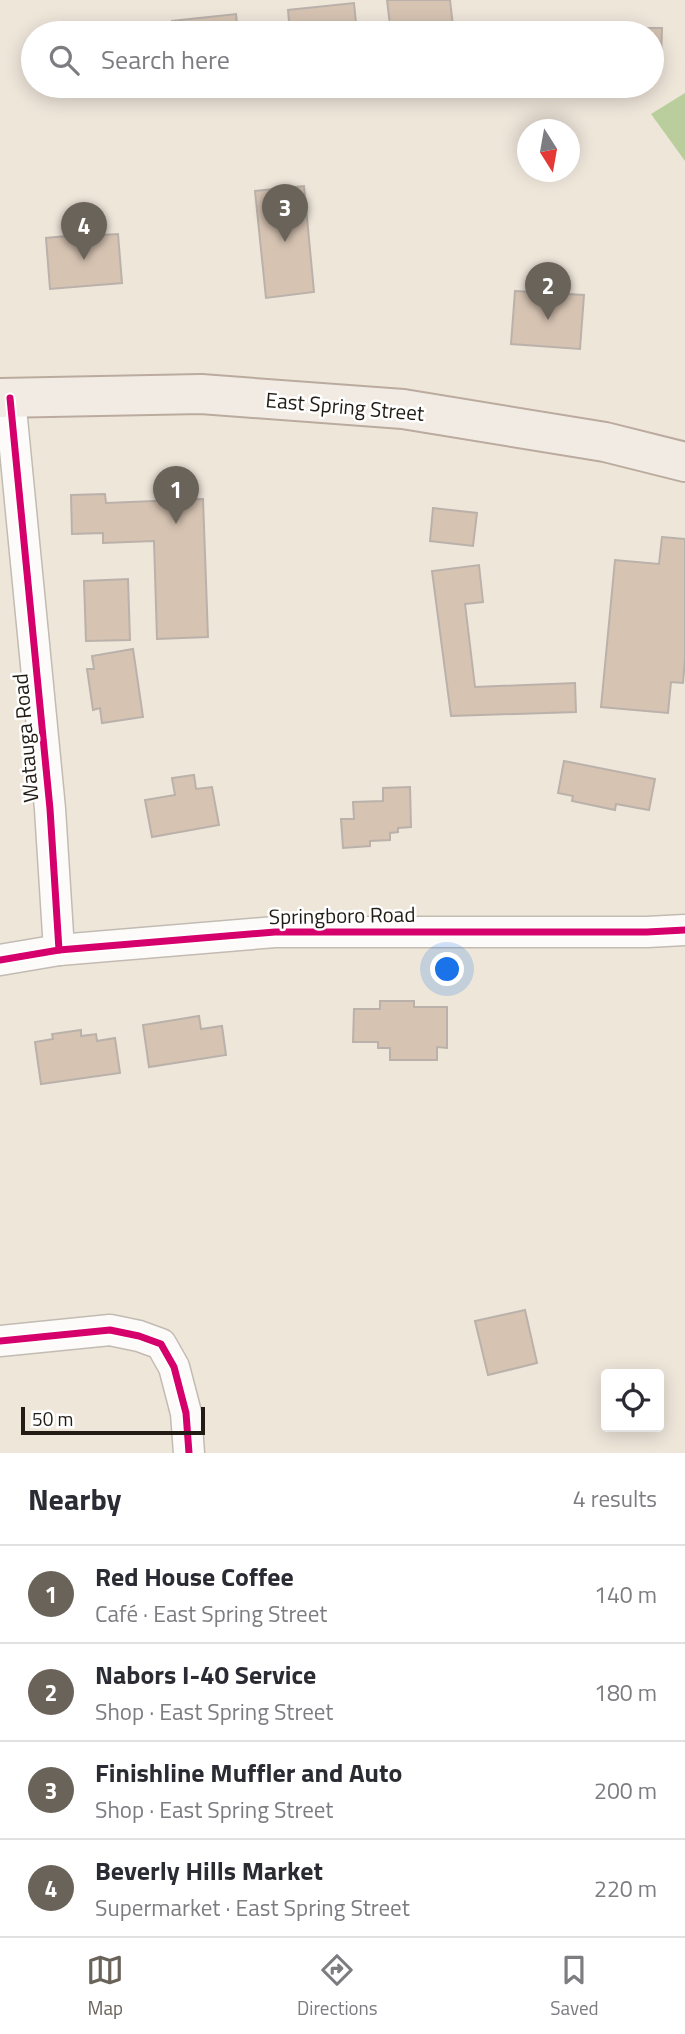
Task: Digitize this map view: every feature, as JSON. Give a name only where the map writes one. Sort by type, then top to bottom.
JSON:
[{"type":"main road","name":"East Spring Street","points":[[5,398],[201,394],[403,409],[606,442],[685,462]]},
{"type":"street","name":"Watauga Road","points":[[5,398],[50,809],[59,950]]},
{"type":"street","name":"Springboro Road","points":[[0,960],[59,950],[275,932],[685,930]]},
{"type":"street","points":[[0,1340],[110,1331],[139,1336],[161,1344],[174,1367],[186,1413],[190,1453]]},
{"type":"green space","points":[[685,93],[685,161],[651,114]]},
{"type":"building","points":[[387,0],[450,0],[452,21],[390,21]]},
{"type":"building","points":[[354,3],[356,21],[289,21],[288,10]]},
{"type":"building","points":[[236,14],[237,21],[172,21]]},
{"type":"building","points":[[304,186],[314,292],[266,298],[255,191]]},
{"type":"building","points":[[100,220],[102,235],[118,234],[122,283],[50,289],[46,238],[77,235],[76,221]]},
{"type":"building","points":[[515,291],[584,295],[580,349],[511,344]]},
{"type":"building","points":[[105,494],[106,503],[203,499],[208,637],[157,639],[154,541],[103,543],[103,533],[72,534],[71,495]]},
{"type":"building","points":[[433,508],[477,513],[473,546],[430,541]]},
{"type":"building","points":[[662,537],[685,539],[683,683],[671,682],[668,713],[601,707],[615,560],[659,564]]},
{"type":"building","points":[[479,565],[483,602],[465,604],[475,687],[575,683],[576,712],[451,716],[432,571]]},
{"type":"building","points":[[128,579],[130,640],[86,641],[84,581]]},
{"type":"building","points":[[133,649],[143,717],[102,723],[100,708],[93,710],[87,669],[94,669],[92,656]]},
{"type":"building","points":[[564,761],[655,779],[649,810],[616,804],[615,810],[572,801],[573,796],[558,793]]},
{"type":"building","points":[[194,775],[196,789],[212,787],[219,825],[152,837],[145,800],[175,795],[172,778]]},
{"type":"building","points":[[410,787],[411,827],[398,828],[398,832],[390,833],[390,840],[370,841],[370,846],[343,848],[341,819],[354,819],[353,802],[383,801],[383,788]]},
{"type":"building","points":[[380,1001],[414,1001],[414,1007],[447,1007],[447,1048],[437,1047],[437,1060],[390,1060],[390,1048],[378,1048],[378,1042],[353,1042],[354,1009],[380,1009]]},
{"type":"building","points":[[199,1016],[201,1029],[222,1026],[226,1055],[149,1067],[143,1025]]},
{"type":"building","points":[[81,1030],[81,1036],[96,1034],[97,1041],[115,1038],[120,1073],[41,1084],[35,1042],[53,1039],[52,1034]]},
{"type":"building","points":[[525,1310],[537,1363],[488,1375],[475,1321]]},
{"type":"cycle path","points":[[10,398],[50,809],[59,950]]},
{"type":"cycle path","points":[[0,960],[59,950],[275,932],[685,930]]},
{"type":"cycle path","points":[[0,1341],[110,1330],[161,1344],[174,1367],[186,1413],[189,1453]]},
{"type":"place","name":"Finishline Muffler and Auto","points":[[285,242]]},
{"type":"place","name":"Beverly Hills Market","points":[[84,260]]},
{"type":"place","name":"Nabors I-40 Service","points":[[548,320]]},
{"type":"place","name":"Red House Coffee","points":[[176,524]]}]
